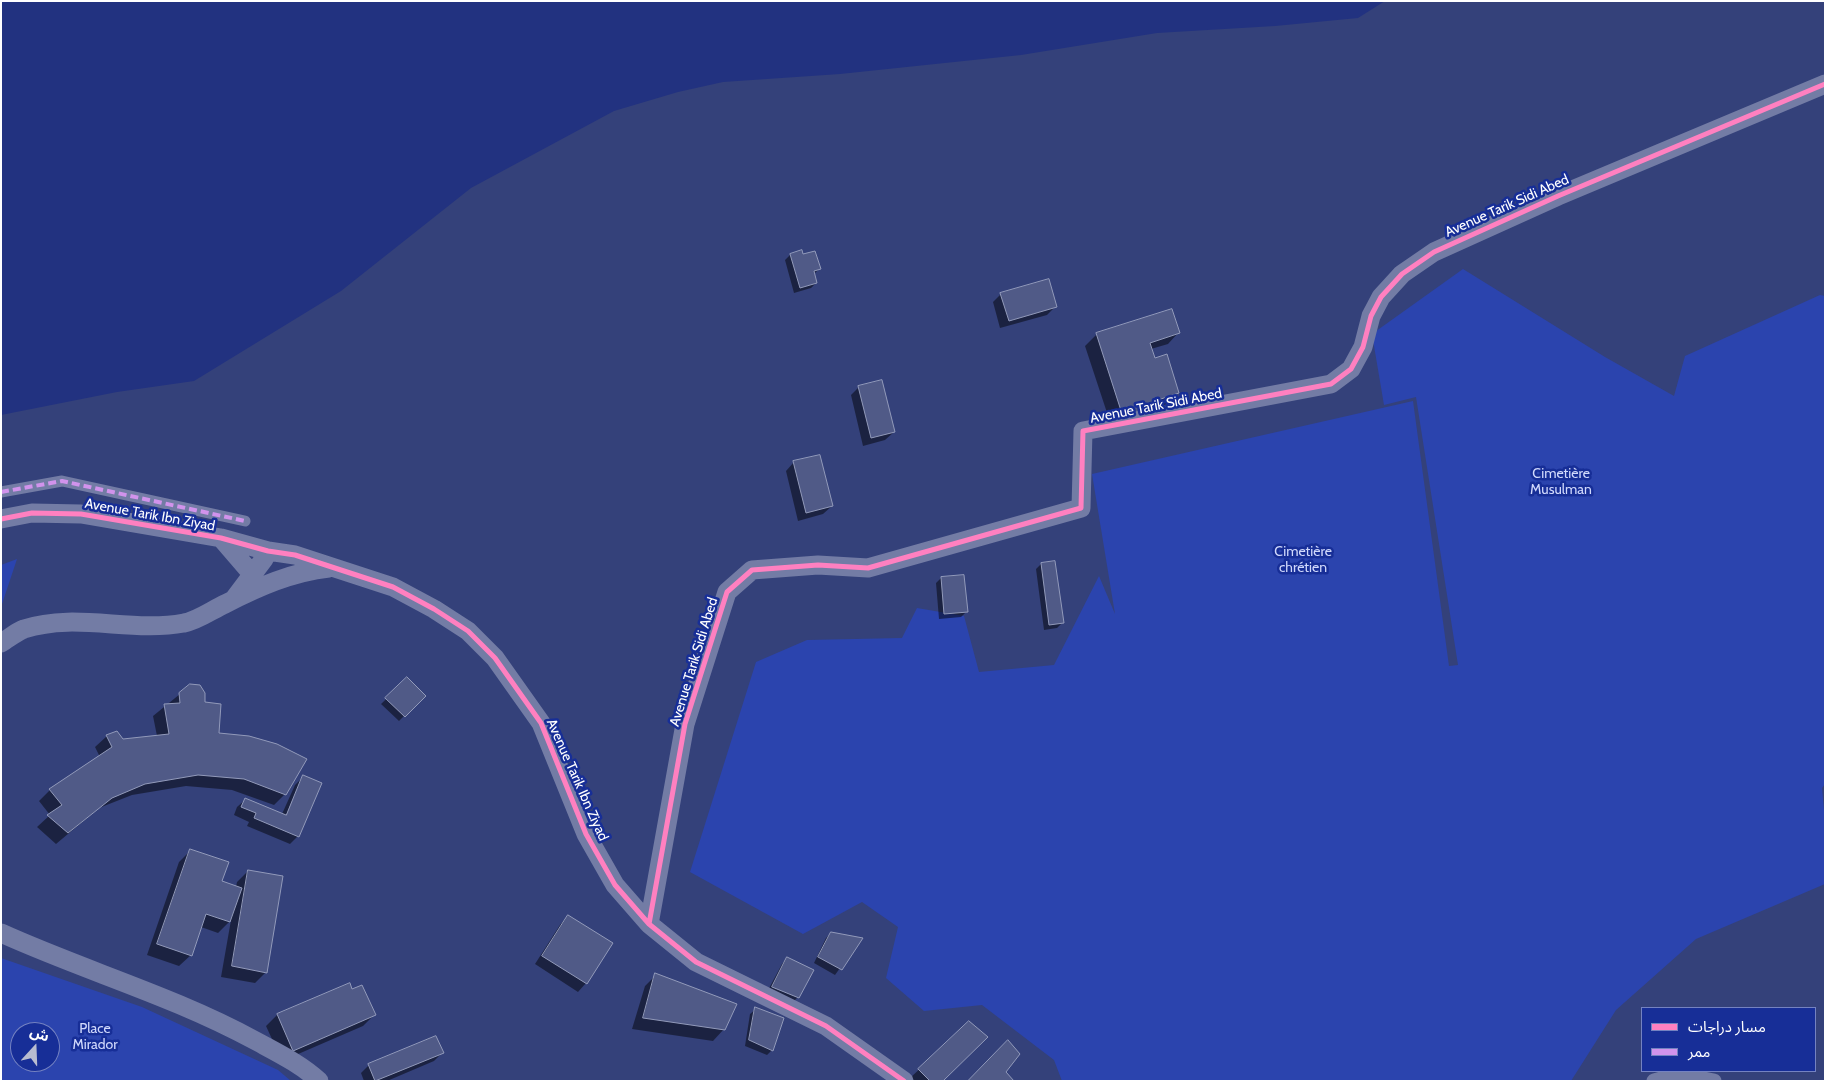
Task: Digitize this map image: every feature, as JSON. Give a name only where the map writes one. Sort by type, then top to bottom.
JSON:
[{"type":"street","name":"Avenue Tarik Sidi Abed","points":[[649,924],[684,724],[727,592],[752,570],[818,565],[868,568],[1081,508],[1083,431],[1331,384],[1351,369],[1363,347],[1371,316],[1381,297],[1402,274],[1434,252],[1558,196],[1825,84]]},
{"type":"street","points":[[1,492],[62,481],[245,521]]},
{"type":"street","name":"Avenue Tarik Ibn Ziyad","points":[[1,519],[32,513],[81,514],[221,538],[268,551],[295,555],[402,591],[468,631],[495,658],[542,723],[586,834],[615,885],[649,924],[696,962],[826,1026],[904,1081]]},
{"type":"street","points":[[221,538],[252,574]]},
{"type":"street","points":[[233,600],[268,551]]},
{"type":"street","points":[[279,579],[292,563],[295,555]]},
{"type":"street","points":[[1,643],[23,629],[61,623],[106,622],[161,626],[186,623],[279,579],[308,570],[333,567]]},
{"type":"street","points":[[1,933],[42,952],[220,1022],[276,1052],[319,1081]]},
{"type":"street","points":[[1,945],[42,952]]},
{"type":"street","points":[[1654,1081],[1679,1074],[1714,1081]]},
{"type":"green space","points":[[1463,269],[1605,357],[1674,396],[1685,356],[1820,295],[1825,296],[1825,784],[1822,788],[1825,821],[1825,884],[1696,939],[1616,1010],[1571,1081],[1062,1081],[1054,1060],[982,1005],[924,1011],[886,978],[898,927],[862,902],[803,934],[690,872],[756,662],[807,640],[902,638],[917,608],[964,616],[979,672],[1054,665],[1099,576],[1115,614],[1092,474],[1413,401],[1449,666],[1458,665],[1416,397],[1384,405],[1372,334]]},
{"type":"green space","points":[[17,559],[1,607],[1,565]]},
{"type":"green space","name":"Place Mirador","points":[[1,958],[142,1007],[278,1070],[291,1081],[1,1081]]},
{"type":"shaded area","points":[[1,1],[1385,1],[1358,18],[1275,26],[1157,33],[1021,55],[840,74],[723,82],[678,92],[614,111],[471,188],[341,291],[194,381],[117,392],[1,415]]},
{"type":"building","points":[[802,250],[803,254],[815,251],[821,269],[814,271],[817,283],[800,288],[790,254]]},
{"type":"building","points":[[1049,279],[1057,307],[1009,321],[1000,293]]},
{"type":"building","points":[[1172,309],[1180,333],[1150,343],[1155,358],[1167,354],[1179,393],[1155,401],[1158,410],[1124,420],[1096,333]]},
{"type":"building","points":[[882,380],[895,432],[871,438],[858,386]]},
{"type":"building","points":[[820,455],[833,506],[806,513],[793,461]]},
{"type":"building","points":[[1055,561],[1064,623],[1049,625],[1041,563]]},
{"type":"building","points":[[964,575],[968,612],[944,614],[941,577]]},
{"type":"building","points":[[407,677],[426,696],[405,717],[385,698]]},
{"type":"building","points":[[190,684],[200,685],[205,693],[205,702],[221,704],[219,733],[249,736],[277,744],[307,759],[286,795],[244,779],[198,775],[145,784],[112,798],[68,833],[47,815],[62,805],[49,789],[112,747],[106,735],[117,731],[123,739],[169,734],[164,704],[180,703],[179,693]]},
{"type":"building","points":[[303,775],[322,783],[299,837],[254,818],[256,813],[241,807],[245,798],[286,815]]},
{"type":"building","points":[[190,849],[229,862],[222,881],[242,888],[230,922],[206,914],[192,956],[157,944]]},
{"type":"building","points":[[248,870],[283,876],[267,973],[232,966]]},
{"type":"building","points":[[568,915],[613,943],[587,984],[542,956]]},
{"type":"building","points":[[831,932],[863,938],[842,970],[818,957]]},
{"type":"building","points":[[787,957],[814,970],[799,998],[772,987]]},
{"type":"building","points":[[655,973],[737,1004],[725,1030],[643,1018]]},
{"type":"building","points":[[350,983],[352,989],[362,985],[376,1015],[293,1051],[277,1014]]},
{"type":"building","points":[[755,1007],[784,1018],[773,1051],[749,1040]]},
{"type":"building","points":[[969,1021],[988,1037],[943,1081],[930,1081],[918,1069]]},
{"type":"building","points":[[436,1036],[444,1053],[375,1081],[368,1064]]},
{"type":"building","points":[[1008,1040],[1020,1054],[1006,1072],[1014,1081],[968,1081]]},
{"type":"marked path","points":[[1,492],[62,481],[245,521]]},
{"type":"cycle path","points":[[649,924],[685,724],[727,592],[752,570],[818,565],[868,568],[1081,508],[1083,431],[1331,384],[1351,369],[1363,347],[1371,316],[1381,297],[1402,274],[1434,252],[1558,196],[1825,84]]},
{"type":"cycle path","points":[[1,519],[32,513],[81,514],[221,538],[268,551],[295,555],[393,587],[434,609],[468,631],[495,658],[541,723],[586,834],[615,885],[649,924],[696,962],[826,1026],[904,1081]]},
{"type":"park label","name":"Cimetière Musulman","points":[[1561,482]]},
{"type":"park label","name":"Cimetière chrétien","points":[[1303,560]]}]
